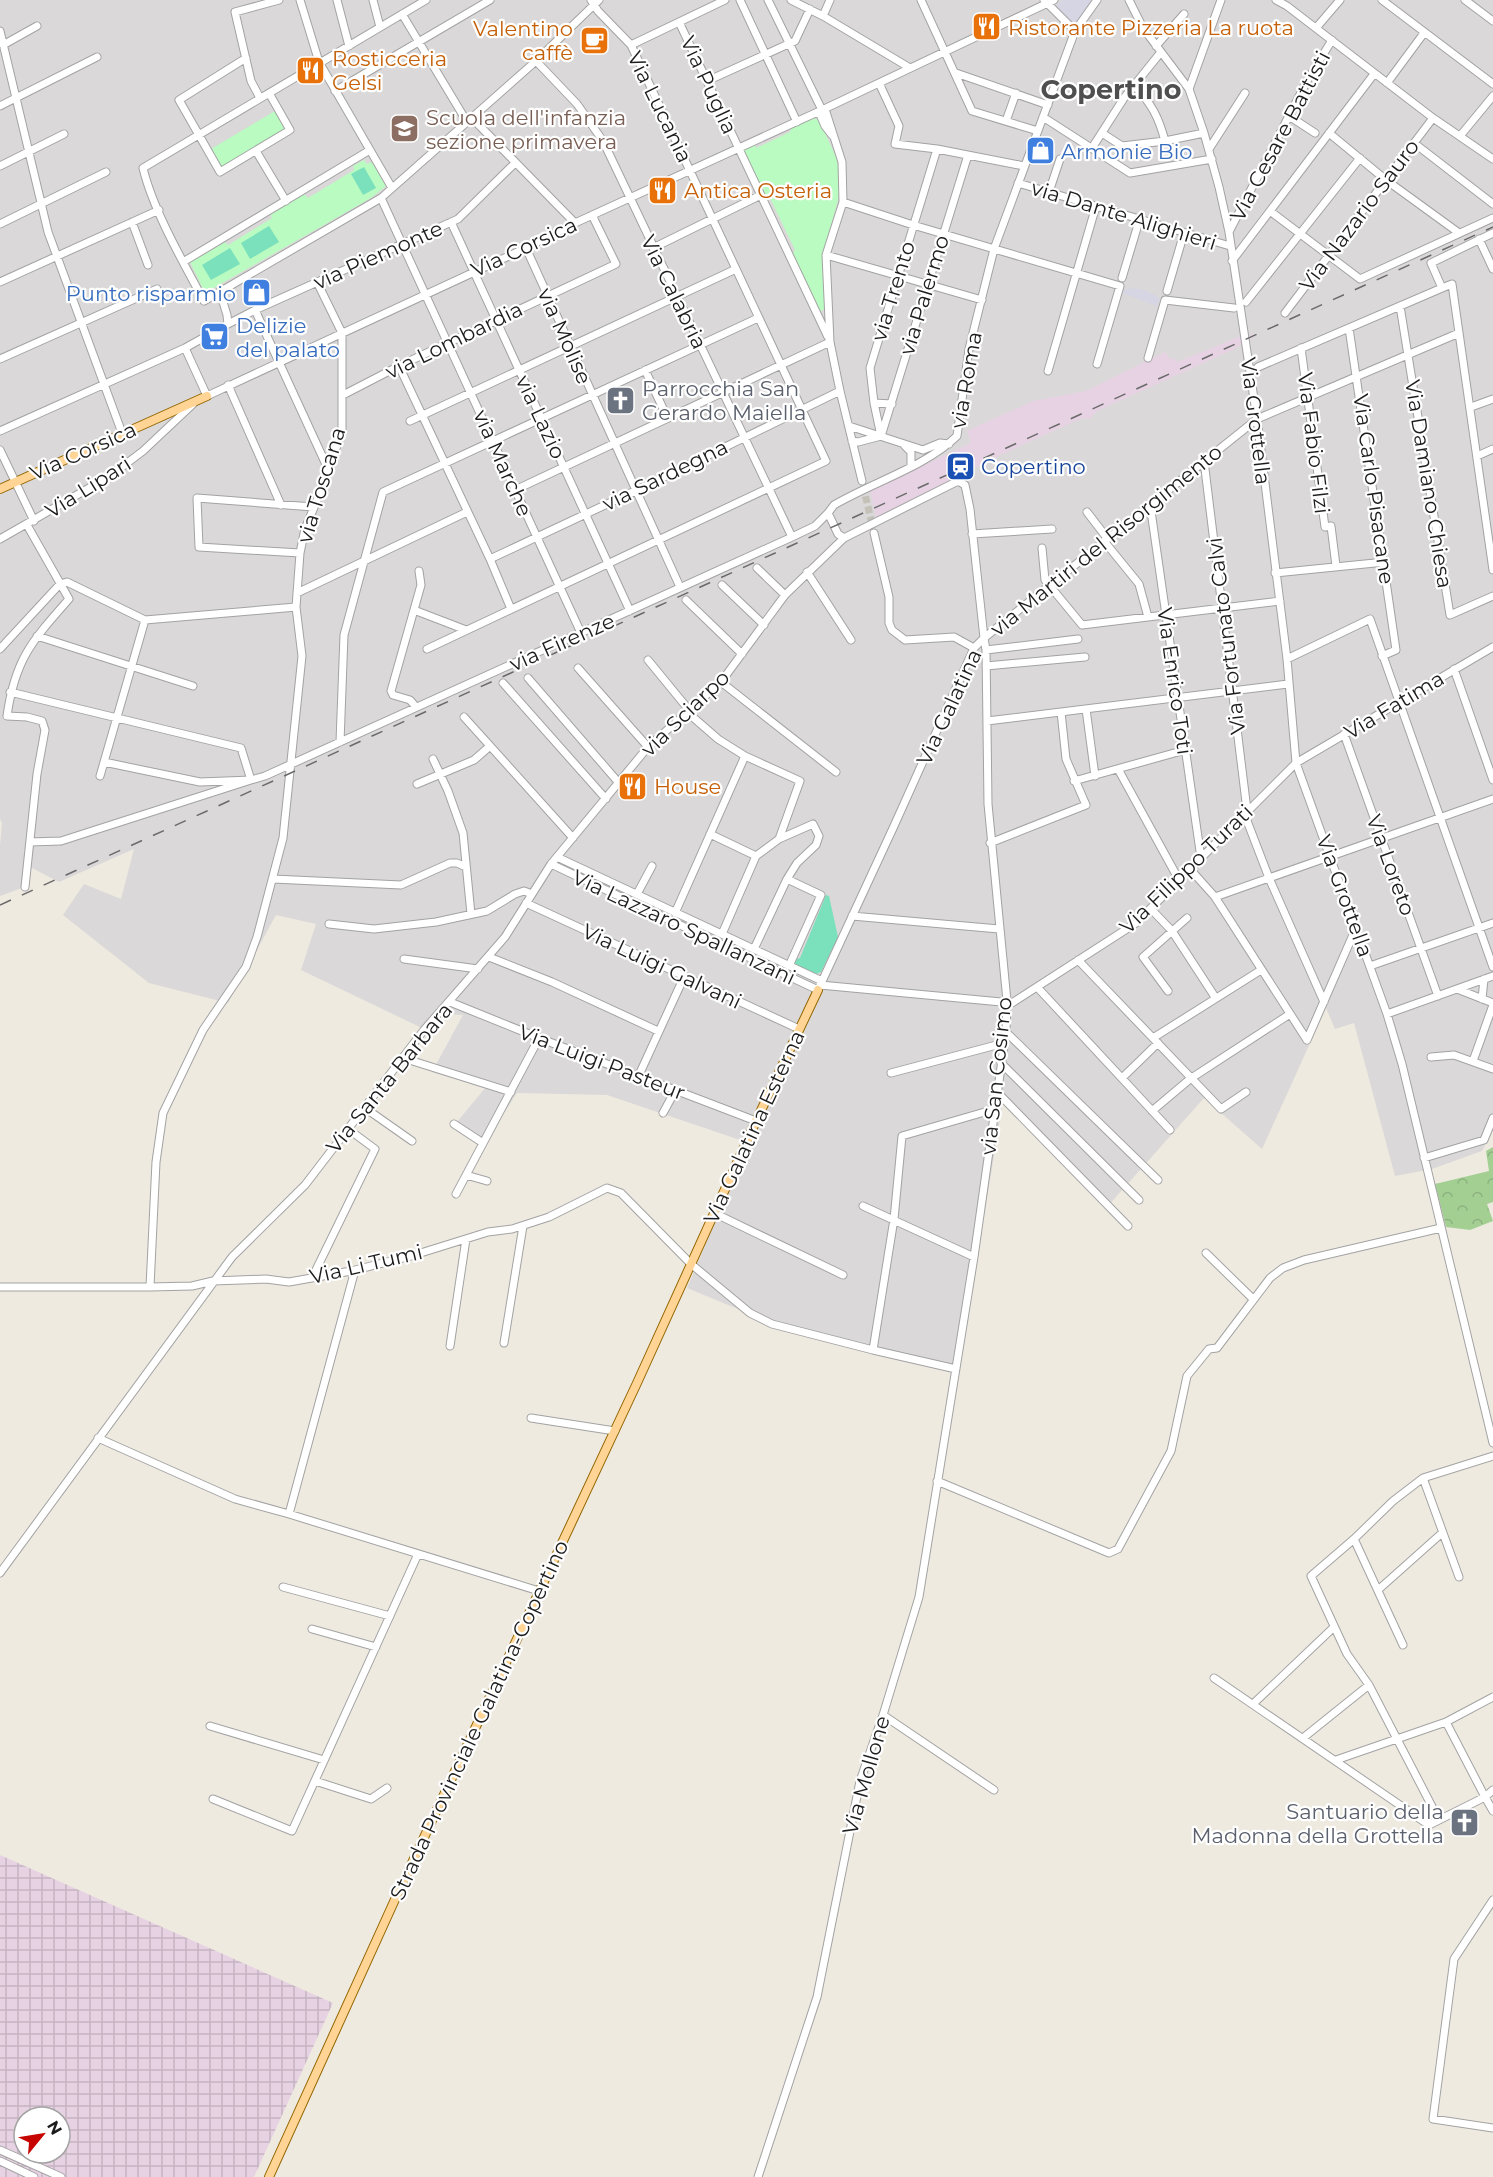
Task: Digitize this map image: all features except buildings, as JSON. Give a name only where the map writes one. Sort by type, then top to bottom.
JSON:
[{"type":"main road","name":"Via Corsica","points":[[0,489],[207,396]]},
{"type":"main road","name":"Via Galatina Esterna","points":[[691,1264],[820,985]]},
{"type":"main road","name":"Strada Provinciale Galatina-Copertino","points":[[269,2177],[397,1895],[691,1264]]},
{"type":"street","points":[[260,98],[251,81],[235,12],[260,2],[279,0]]},
{"type":"street","points":[[300,0],[319,62],[392,188]]},
{"type":"street","points":[[337,0],[349,46]]},
{"type":"street","points":[[373,0],[380,27]]},
{"type":"street","points":[[426,0],[143,168],[147,184],[204,301],[381,198],[536,61],[594,2]]},
{"type":"street","points":[[335,91],[490,0]]},
{"type":"street","points":[[631,45],[725,0]]},
{"type":"street","points":[[740,0],[797,122]]},
{"type":"street","points":[[768,0],[822,110],[842,162],[843,202],[826,255],[830,342],[862,480]]},
{"type":"street","points":[[791,0],[823,15],[910,68]]},
{"type":"street","points":[[823,15],[830,0]]},
{"type":"street","points":[[921,0],[972,111],[1038,131]]},
{"type":"street","name":"via Roma","points":[[828,513],[834,505],[911,466],[949,444],[957,436],[969,349],[994,249],[1075,31],[1097,0]]},
{"type":"street","name":"Via Grottella","points":[[1129,0],[1143,28],[1189,89],[1212,159],[1229,232],[1246,339],[1287,659],[1296,763],[1387,1014],[1402,1064],[1441,1228],[1490,1415],[1493,1443]]},
{"type":"street","points":[[1189,89],[1221,0]]},
{"type":"street","points":[[1276,0],[1433,118],[1493,159]]},
{"type":"street","points":[[1316,28],[1340,0]]},
{"type":"street","points":[[1382,0],[1493,84]]},
{"type":"street","points":[[1465,0],[1493,21]]},
{"type":"street","points":[[1049,1],[1075,31]]},
{"type":"street","name":"Via Corsica","points":[[207,396],[575,223],[797,122],[1049,1]]},
{"type":"street","name":"Via Lucania","points":[[594,2],[631,45],[758,318]]},
{"type":"street","points":[[707,81],[795,41],[810,9]]},
{"type":"street","points":[[402,14],[469,120],[575,223]]},
{"type":"street","points":[[1156,46],[1184,14]]},
{"type":"street","name":"Via Puglia","points":[[679,22],[830,342]]},
{"type":"street","points":[[3,45],[37,26]]},
{"type":"street","points":[[0,30],[48,232],[123,433]]},
{"type":"street","points":[[1387,84],[1424,33]]},
{"type":"street","name":"Via Cesare Battisti","points":[[1229,232],[1307,81],[1332,40]]},
{"type":"street","points":[[1092,148],[1134,86],[1161,52]]},
{"type":"street","points":[[0,106],[96,57]]},
{"type":"street","points":[[246,58],[179,100],[220,172],[290,130],[269,93]]},
{"type":"street","name":"Via Calabria","points":[[536,61],[568,94],[603,141],[792,537]]},
{"type":"street","points":[[956,72],[1048,105]]},
{"type":"street","points":[[1232,261],[1374,74]]},
{"type":"street","points":[[879,83],[899,126],[895,144],[937,148],[1024,166]]},
{"type":"street","points":[[1134,86],[1147,98],[1160,122],[1165,141]]},
{"type":"street","points":[[1006,121],[1016,93]]},
{"type":"street","points":[[1209,148],[1245,93]]},
{"type":"street","points":[[1460,136],[1493,96]]},
{"type":"street","points":[[1289,116],[1316,133]]},
{"type":"street","points":[[1043,117],[1130,173],[1212,159]]},
{"type":"street","name":"Via Nazario Sauro","points":[[1285,313],[1433,118]]},
{"type":"street","points":[[1101,134],[1122,146],[1204,133]]},
{"type":"street","points":[[1329,133],[1386,180],[1459,233]]},
{"type":"street","points":[[0,166],[64,134]]},
{"type":"street","points":[[1414,143],[1493,204]]},
{"type":"street","name":"via Trento","points":[[881,436],[870,368],[937,148]]},
{"type":"street","points":[[183,262],[370,150]]},
{"type":"street","points":[[256,151],[286,201]]},
{"type":"street","name":"via Palermo","points":[[881,436],[968,155]]},
{"type":"street","points":[[1246,302],[1360,158]]},
{"type":"street","points":[[1049,192],[1060,159]]},
{"type":"street","name":"via Piemonte","points":[[0,431],[185,348],[255,310],[451,222],[461,216],[514,164]]},
{"type":"street","points":[[0,224],[106,172]]},
{"type":"street","name":"via Dante Alighieri","points":[[1018,183],[1230,246]]},
{"type":"street","points":[[653,248],[761,195]]},
{"type":"street","points":[[381,198],[424,294]]},
{"type":"street","points":[[843,202],[1120,286],[1096,364]]},
{"type":"street","points":[[1048,371],[1096,206]]},
{"type":"street","points":[[0,282],[159,210]]},
{"type":"street","points":[[1270,211],[1360,279],[1493,218]]},
{"type":"street","name":"via Lombardia","points":[[343,394],[616,264],[592,216]]},
{"type":"street","points":[[1122,278],[1140,218]]},
{"type":"street","points":[[132,222],[148,265]]},
{"type":"street","name":"via Lazio","points":[[451,222],[630,611]]},
{"type":"street","points":[[1167,291],[1184,233]]},
{"type":"street","points":[[1442,288],[1431,263],[1493,233]]},
{"type":"street","points":[[1479,240],[1493,269]]},
{"type":"street","name":"via Molise","points":[[526,248],[680,587]]},
{"type":"street","points":[[826,255],[982,300]]},
{"type":"street","points":[[410,421],[470,391],[736,269]]},
{"type":"street","name":"via Toscana","points":[[150,1287],[156,1162],[163,1113],[203,1030],[246,967],[257,937],[283,838],[302,656],[296,607],[300,553],[305,529],[329,471],[342,429],[342,333],[317,282]]},
{"type":"street","points":[[1258,367],[1452,284],[1491,540],[1493,570]]},
{"type":"street","points":[[0,359],[157,289]]},
{"type":"street","points":[[220,292],[228,324]]},
{"type":"street","name":"via Marche","points":[[424,294],[581,633]]},
{"type":"street","points":[[1148,358],[1165,300],[1234,308]]},
{"type":"street","name":"Via Damiano Chiesa","points":[[1400,306],[1450,615],[1493,596]]},
{"type":"street","points":[[255,310],[329,471]]},
{"type":"street","points":[[340,742],[344,635],[383,492],[758,318],[826,461],[427,649]]},
{"type":"street","name":"Via Carlo Pisacane","points":[[1349,328],[1358,376],[1396,650],[1382,656]]},
{"type":"street","name":"via Martiri del Risorgimento","points":[[984,638],[1257,419],[1459,333]]},
{"type":"street","points":[[515,490],[830,342]]},
{"type":"street","points":[[185,348],[207,396]]},
{"type":"street","name":"Via Fabio Filzi","points":[[1301,348],[1325,527],[1331,526],[1336,566]]},
{"type":"street","points":[[399,366],[490,559],[511,609]]},
{"type":"street","points":[[645,370],[667,417]]},
{"type":"street","points":[[228,385],[281,505]]},
{"type":"street","name":"via Sardegna","points":[[490,559],[840,391]]},
{"type":"street","points":[[1471,407],[1493,399]]},
{"type":"street","name":"Via Lipari","points":[[0,539],[110,476],[143,451],[195,402]]},
{"type":"street","points":[[874,403],[892,404]]},
{"type":"street","points":[[849,426],[870,436]]},
{"type":"street","points":[[852,441],[870,436],[881,436],[923,450],[940,443],[949,444]]},
{"type":"street","points":[[856,458],[870,436]]},
{"type":"street","points":[[903,445],[923,459]]},
{"type":"street","points":[[1477,456],[1493,449]]},
{"type":"street","points":[[0,450],[30,523],[69,599],[37,636],[21,660],[10,692],[7,716],[27,717],[42,721],[45,730],[37,774],[25,887]]},
{"type":"street","points":[[923,450],[923,459]]},
{"type":"street","points":[[911,452],[911,466]]},
{"type":"street","name":"Via Fortunato Calvi","points":[[1204,461],[1246,812],[1269,878],[1324,1002]]},
{"type":"street","name":"Via Galatina","points":[[820,985],[974,648],[984,638],[965,485],[958,480],[844,538]]},
{"type":"street","points":[[300,553],[199,547],[197,498],[313,507]]},
{"type":"street","name":"Via Enrico Toti","points":[[1150,504],[1201,858]]},
{"type":"street","points":[[297,593],[467,512]]},
{"type":"street","points":[[1087,512],[1139,584],[1148,617]]},
{"type":"street","points":[[828,513],[838,534],[844,538]]},
{"type":"street","name":"via Firenze","points":[[30,842],[61,841],[265,777],[792,537],[815,526],[828,513]]},
{"type":"street","points":[[972,534],[1052,529]]},
{"type":"street","points":[[874,533],[889,597],[889,623],[892,630],[905,640],[954,637],[974,648]]},
{"type":"street","name":"via Sciarpo","points":[[551,864],[648,747],[721,682],[785,595],[844,538]]},
{"type":"street","points":[[1042,548],[1045,580],[1082,625],[1280,601]]},
{"type":"street","points":[[1275,573],[1385,562]]},
{"type":"street","points":[[757,568],[785,595]]},
{"type":"street","points":[[416,707],[410,700],[393,694],[391,691],[421,585],[419,571]]},
{"type":"street","points":[[807,572],[851,640]]},
{"type":"street","points":[[0,650],[60,584],[67,582],[145,620],[296,607]]},
{"type":"street","points":[[722,585],[764,625]]},
{"type":"street","points":[[686,600],[742,654]]},
{"type":"street","points":[[414,610],[466,630]]},
{"type":"street","points":[[1287,659],[1370,619],[1493,967]]},
{"type":"street","points":[[100,776],[145,620]]},
{"type":"street","points":[[37,636],[193,686]]},
{"type":"street","name":"via San Cosimo","points":[[956,1369],[975,1257],[1006,1032],[1007,1001],[990,843],[984,638]]},
{"type":"street","points":[[986,650],[1078,639]]},
{"type":"street","name":"Via Fatima","points":[[1296,763],[1493,647]]},
{"type":"street","points":[[986,666],[1085,657]]},
{"type":"street","points":[[648,660],[688,711],[718,739],[745,756],[800,781],[779,839]]},
{"type":"street","points":[[579,668],[648,747]]},
{"type":"street","points":[[1454,669],[1493,780]]},
{"type":"street","points":[[528,678],[619,783]]},
{"type":"street","points":[[721,682],[836,772]]},
{"type":"street","points":[[503,683],[606,799]]},
{"type":"street","points":[[987,721],[1288,684]]},
{"type":"street","points":[[10,692],[241,748],[251,780],[200,782],[104,762]]},
{"type":"street","points":[[1086,709],[1095,776]]},
{"type":"street","points":[[990,843],[1086,805],[1074,782],[1066,759],[1061,712]]},
{"type":"street","points":[[464,717],[573,838]]},
{"type":"street","name":"Via Loreto","points":[[1344,734],[1438,996]]},
{"type":"street","points":[[417,784],[474,760],[490,746]]},
{"type":"street","points":[[1074,782],[1185,750]]},
{"type":"street","points":[[675,913],[745,756]]},
{"type":"street","points":[[434,759],[463,833],[471,914]]},
{"type":"street","name":"Via Filippo Turati","points":[[1007,1001],[1012,1002],[1124,932],[1151,909],[1296,763]]},
{"type":"street","points":[[1119,769],[1179,880]]},
{"type":"street","points":[[194,781],[210,793]]},
{"type":"street","points":[[1215,897],[1493,799]]},
{"type":"street","points":[[722,934],[756,856],[779,839],[813,824],[819,836],[816,845],[797,863],[787,879],[754,949]]},
{"type":"street","points":[[710,834],[756,856]]},
{"type":"street","name":"Via Lazzaro Spallanzani","points":[[557,857],[789,966],[820,985]]},
{"type":"street","points":[[273,879],[401,885],[450,863],[457,862],[466,867]]},
{"type":"street","name":"Via Lazzaro Spallanzani","points":[[551,864],[820,985]]},
{"type":"street","name":"Via Santa Barbara","points":[[0,1573],[213,1281],[232,1257],[305,1185],[424,1030],[505,937],[551,864]]},
{"type":"street","points":[[637,894],[652,866]]},
{"type":"street","points":[[1190,869],[1215,897],[1307,1040],[1356,928]]},
{"type":"street","points":[[787,879],[821,895],[789,966]]},
{"type":"street","points":[[329,924],[374,930],[393,928],[487,911],[515,894],[524,891],[532,894]]},
{"type":"street","name":"Via Luigi Galvani","points":[[526,903],[799,1029]]},
{"type":"street","points":[[1151,909],[1172,931],[1215,997]]},
{"type":"street","points":[[852,916],[999,929]]},
{"type":"street","points":[[1168,992],[1143,957],[1187,918]]},
{"type":"street","points":[[1370,966],[1493,923]]},
{"type":"street","points":[[489,957],[552,982],[658,1031]]},
{"type":"street","points":[[404,959],[478,969]]},
{"type":"street","points":[[1078,960],[1156,1040],[1190,1079],[1221,1108],[1246,1092]]},
{"type":"street","points":[[1122,1078],[1156,1040],[1215,997],[1261,970]]},
{"type":"street","points":[[1387,1014],[1493,976]]},
{"type":"street","points":[[639,1075],[684,977]]},
{"type":"street","points":[[1482,999],[1484,979]]},
{"type":"street","points":[[820,985],[1007,1001]]},
{"type":"street","points":[[1037,987],[1170,1130]]},
{"type":"street","points":[[1457,989],[1493,1004],[1473,1061]]},
{"type":"street","name":"Via Luigi Pasteur","points":[[450,1002],[756,1121]]},
{"type":"street","points":[[1152,1111],[1190,1079],[1290,1014]]},
{"type":"street","points":[[1006,1032],[1158,1180]]},
{"type":"street","points":[[456,1194],[539,1038]]},
{"type":"street","points":[[891,1073],[1004,1043]]},
{"type":"street","points":[[1431,1057],[1454,1055],[1493,1069]]},
{"type":"street","points":[[403,1058],[511,1092]]},
{"type":"street","points":[[1001,1063],[1139,1200]]},
{"type":"street","points":[[663,1113],[675,1090]]},
{"type":"street","points":[[997,1092],[1128,1226]]},
{"type":"street","points":[[365,1108],[412,1141]]},
{"type":"street","points":[[873,1350],[894,1219],[902,1136],[995,1109]]},
{"type":"street","points":[[1424,1158],[1484,1140],[1493,1118]]},
{"type":"street","points":[[454,1124],[483,1143]]},
{"type":"street","points":[[313,1276],[375,1149],[348,1129]]},
{"type":"street","points":[[466,1175],[487,1181]]},
{"type":"street","name":"Via Li Tumi","points":[[0,1287],[150,1287],[192,1286],[213,1281],[289,1282],[355,1270],[466,1239],[523,1226],[549,1217],[607,1188],[621,1192],[691,1264]]},
{"type":"street","points":[[863,1206],[975,1257]]},
{"type":"street","points":[[714,1213],[843,1275]]},
{"type":"street","points":[[504,1342],[523,1226]]},
{"type":"street","points":[[938,1481],[1109,1553],[1118,1549],[1171,1451],[1187,1376],[1209,1349],[1217,1348],[1270,1278],[1282,1268],[1339,1251],[1441,1228]]},
{"type":"street","points":[[450,1346],[466,1239]]},
{"type":"street","points":[[1206,1253],[1254,1299]]},
{"type":"street","points":[[691,1264],[750,1312],[772,1324],[956,1369]]},
{"type":"street","points":[[289,1514],[355,1270]]},
{"type":"street","name":"Via Mollone","points":[[758,2177],[765,2162],[817,1997],[860,1781],[919,1597],[956,1369]]},
{"type":"street","points":[[531,1418],[615,1431]]},
{"type":"street","points":[[98,1438],[235,1499],[539,1592]]},
{"type":"street","points":[[1439,1820],[1369,1685],[1347,1653],[1311,1576],[1393,1501],[1423,1478],[1493,1456]]},
{"type":"street","points":[[1423,1478],[1459,1577]]},
{"type":"street","points":[[1378,1590],[1442,1533]]},
{"type":"street","points":[[1354,1539],[1403,1645]]},
{"type":"street","points":[[213,1798],[292,1831],[418,1554]]},
{"type":"street","points":[[283,1587],[390,1616]]},
{"type":"street","points":[[1253,1704],[1334,1627]]},
{"type":"street","points":[[312,1629],[376,1647]]},
{"type":"street","points":[[1214,1678],[1429,1825],[1485,1797],[1493,1790]]},
{"type":"street","points":[[1303,1738],[1369,1685]]},
{"type":"street","points":[[1336,1760],[1446,1722],[1493,1697]]},
{"type":"street","points":[[883,1715],[994,1790]]},
{"type":"street","points":[[1446,1722],[1493,1810]]},
{"type":"street","points":[[210,1726],[324,1760]]},
{"type":"street","points":[[315,1781],[371,1799],[387,1788]]},
{"type":"street","points":[[1493,1900],[1454,1959],[1433,2119],[1493,2128]]},
{"type":"street","points":[[0,2150],[61,2177]]},
{"type":"street","points":[[0,2161],[34,2177]]},
{"type":"shaded area","points":[[0,0],[1493,0],[1493,1130],[1482,1151],[1432,1169],[1395,1176],[1354,1023],[1335,1029],[1326,1008],[1262,1149],[1204,1098],[1108,1206],[1003,1101],[959,1368],[762,1319],[687,1288],[749,1143],[607,1095],[517,1093],[482,1147],[452,1128],[485,1088],[432,1072],[463,1015],[445,1014],[422,1028],[301,970],[316,924],[276,915],[228,1003],[149,983],[63,915],[84,884],[121,899],[134,849],[59,882],[32,868],[22,888],[0,896],[2,823],[0,819]]},
{"type":"shaded area","points":[[1062,0],[1094,0],[1079,23],[1072,23],[1056,6]]},
{"type":"shaded area","points":[[1132,288],[1145,290],[1155,295],[1160,299],[1157,306],[1122,293]]},
{"type":"shaded area","points":[[1253,334],[1253,338],[1232,350],[1097,411],[1090,419],[1082,418],[1000,455],[876,517],[870,490],[971,443],[967,431],[1033,401],[1086,391],[1165,352],[1170,359],[1174,358],[1177,362],[1241,336],[1242,339]]},
{"type":"shaded area","points":[[0,1855],[333,2003],[254,2177],[0,2177]]},
{"type":"green space","points":[[275,111],[286,129],[222,167],[211,149]]},
{"type":"green space","points":[[812,118],[819,120],[836,157],[840,183],[838,200],[822,258],[825,308],[822,311],[819,310],[791,256],[795,250],[770,198],[767,198],[744,152],[755,144],[756,148],[790,132],[791,128]]},
{"type":"green space","points":[[364,160],[367,164],[372,162],[386,186],[371,198],[205,293],[190,262],[225,242],[228,245],[272,218],[270,214],[304,194],[308,198],[354,170],[353,166]]},
{"type":"green space","points":[[364,167],[376,188],[363,195],[351,174]]},
{"type":"green space","points":[[269,226],[279,242],[250,259],[241,243]]},
{"type":"green space","points":[[230,248],[240,264],[211,280],[202,265]]},
{"type":"green space","points":[[826,895],[829,896],[838,937],[821,972],[816,974],[793,964],[794,960],[800,958]]},
{"type":"green space","points":[[1493,1147],[1493,1202],[1487,1204],[1493,1221],[1470,1230],[1446,1227],[1435,1184],[1489,1171],[1486,1151]]},
{"type":"tunnel","points":[[863,486],[873,528]]},
{"type":"railway","points":[[0,905],[1493,227]]},
{"type":"place","name":"Ristorante Pizzeria La ruota","points":[[987,27]]},
{"type":"place","name":"Valentino caffè","points":[[594,40]]},
{"type":"place","name":"Rosticceria Gelsi","points":[[311,70]]},
{"type":"place","name":"Scuola dell'infanzia sezione primavera","points":[[405,129]]},
{"type":"place","name":"Armonie Bio","points":[[1040,151]]},
{"type":"place","name":"Antica Osteria","points":[[663,190]]},
{"type":"place","name":"Punto risparmio","points":[[257,293]]},
{"type":"place","name":"Delizie del palato","points":[[215,337]]},
{"type":"place","name":"Parrocchia San Gerardo Maiella","points":[[621,400]]},
{"type":"place","name":"Copertino","points":[[960,466]]},
{"type":"place","name":"House","points":[[633,786]]},
{"type":"place","name":"Santuario della Madonna della Grottella","points":[[1465,1823]]},
{"type":"district","name":"Copertino","points":[[1111,89]]}]
